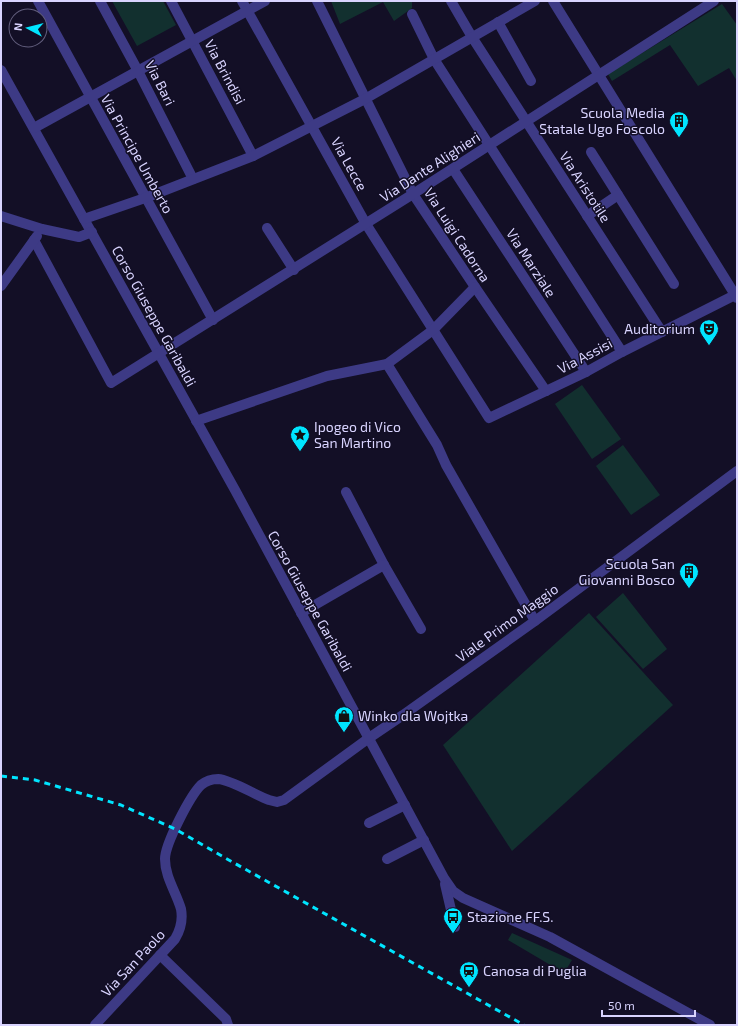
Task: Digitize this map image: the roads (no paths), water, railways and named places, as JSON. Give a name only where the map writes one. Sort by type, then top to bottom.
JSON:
[{"type":"street","name":"Via Principe Umberto","points":[[38,1],[213,320]]},
{"type":"street","name":"Via Bari","points":[[100,1],[138,71],[193,179]]},
{"type":"street","name":"Via Brindisi","points":[[171,1],[253,156]]},
{"type":"street","name":"Via Lecce","points":[[242,1],[366,224],[489,418]]},
{"type":"street","points":[[34,128],[265,1]]},
{"type":"street","name":"Via Luigi Cadorna","points":[[317,1],[413,194],[474,287],[546,391]]},
{"type":"street","name":"Via Aristotile","points":[[451,1],[472,37],[662,332]]},
{"type":"street","points":[[84,219],[145,198],[253,156],[365,98],[534,1]]},
{"type":"street","points":[[553,1],[736,296]]},
{"type":"street","name":"Via Dante Alighieri","points":[[34,240],[111,383],[294,270],[714,1]]},
{"type":"street","points":[[412,14],[434,59],[622,352]]},
{"type":"street","points":[[498,22],[531,81]]},
{"type":"street","name":"Corso Giuseppe Garibaldi","points":[[1,70],[235,490],[300,613],[453,892],[463,898],[550,937],[710,1025]]},
{"type":"street","points":[[591,152],[674,284]]},
{"type":"street","name":"Via Marziale","points":[[453,169],[586,372]]},
{"type":"street","points":[[587,216],[618,195]]},
{"type":"street","points":[[1,216],[42,230],[78,236],[92,232]]},
{"type":"street","points":[[267,228],[294,270]]},
{"type":"street","points":[[1,286],[42,230]]},
{"type":"street","points":[[196,421],[326,376],[387,364],[433,330],[474,287]]},
{"type":"street","name":"Via Assisi","points":[[489,418],[586,372],[622,352],[736,296]]},
{"type":"street","points":[[387,364],[437,445],[446,465],[535,621]]},
{"type":"street","name":"Viale Primo Maggio","points":[[369,738],[535,621],[737,471]]},
{"type":"street","points":[[346,492],[384,565],[421,629]]},
{"type":"street","points":[[300,613],[384,565]]},
{"type":"street","name":"Via San Paolo","points":[[95,1025],[178,934],[182,922],[182,915],[166,869],[166,849],[186,808],[199,788],[209,781],[220,779],[269,800],[281,801],[369,738]]},
{"type":"street","points":[[369,822],[405,805]]},
{"type":"street","points":[[387,859],[424,840]]},
{"type":"street","points":[[444,878],[455,926]]},
{"type":"street","points":[[160,955],[226,1019],[228,1025]]},
{"type":"railway","points":[[1,776],[35,780],[121,805],[175,829],[524,1025]]},
{"type":"place","name":"Scuola Media Statale Ugo Foscolo","points":[[679,138]]},
{"type":"place","name":"Auditorium","points":[[709,346]]},
{"type":"place","name":"Ipogeo di Vico San Martino","points":[[300,452]]},
{"type":"place","name":"Scuola San Giovanni Bosco","points":[[689,589]]},
{"type":"place","name":"Winko dla Wojtka","points":[[344,733]]},
{"type":"place","name":"Stazione FF.S.","points":[[453,934]]},
{"type":"place","name":"Canosa di Puglia","points":[[469,988]]}]
